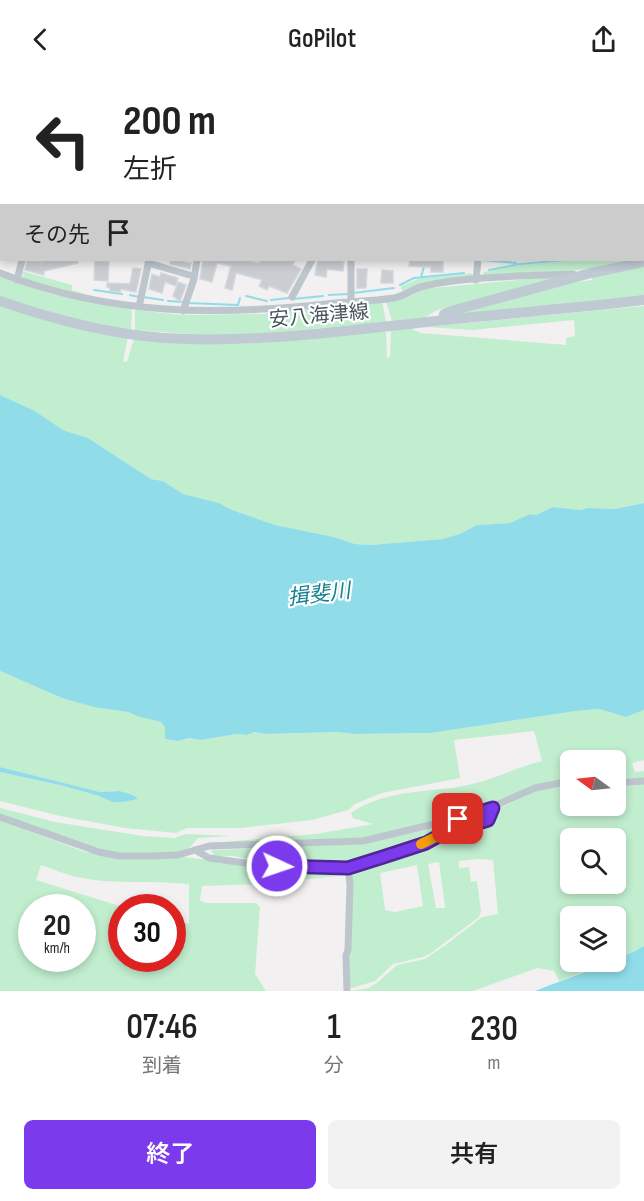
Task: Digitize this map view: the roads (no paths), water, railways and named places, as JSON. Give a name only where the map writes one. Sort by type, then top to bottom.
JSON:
[{"type":"main road","points":[[443,320],[444,314],[451,311],[591,273],[644,262]]},
{"type":"main road","name":"安八海津線","points":[[0,301],[42,315],[105,329],[162,338],[204,340],[248,339],[644,300]]},
{"type":"street","points":[[17,280],[22,261]]},
{"type":"street","points":[[139,307],[148,261],[193,276]]},
{"type":"street","points":[[183,311],[194,279],[197,261]]},
{"type":"street","points":[[292,297],[311,261]]},
{"type":"street","points":[[351,261],[351,301]]},
{"type":"street","points":[[476,280],[478,261]]},
{"type":"street","points":[[0,273],[17,280],[93,300],[183,311],[266,311],[396,297],[423,286],[476,280],[591,273]]},
{"type":"street","points":[[626,782],[644,781]]},
{"type":"street","points":[[0,818],[84,848],[118,856],[178,855],[209,846],[363,841],[401,834],[476,814],[535,788],[560,783]]},
{"type":"street","points":[[195,850],[209,858],[260,865],[348,868],[488,820],[493,808]]},
{"type":"street","points":[[347,991],[346,955],[350,884],[348,868]]},
{"type":"water","name":"揖斐川","points":[[0,395],[35,411],[63,430],[88,438],[151,479],[163,481],[183,494],[219,503],[275,525],[334,537],[355,544],[370,545],[443,539],[460,534],[477,525],[510,523],[553,507],[580,510],[615,509],[644,503],[644,710],[626,717],[599,709],[576,711],[431,733],[266,734],[254,732],[247,735],[237,734],[201,740],[189,738],[178,741],[165,739],[165,727],[161,722],[128,712],[94,707],[62,698],[0,671]]},
{"type":"water","points":[[0,767],[100,792],[120,791],[138,799],[112,802],[64,786],[0,772]]},
{"type":"water","points":[[644,946],[644,991],[535,991],[585,972],[626,972],[626,955]]},
{"type":"waterway","points":[[421,277],[426,261]]},
{"type":"waterway","points":[[493,261],[516,263]]},
{"type":"waterway","points":[[489,270],[555,261]]},
{"type":"waterway","points":[[400,285],[414,278],[464,273]]},
{"type":"waterway","points":[[353,293],[394,288]]},
{"type":"waterway","points":[[94,290],[122,294]]},
{"type":"waterway","points":[[329,295],[348,294]]},
{"type":"waterway","points":[[130,295],[139,297]]},
{"type":"waterway","points":[[246,296],[267,301]]},
{"type":"waterway","points":[[293,299],[323,296]]},
{"type":"waterway","points":[[143,297],[163,300]]},
{"type":"waterway","points":[[188,303],[238,305],[240,298]]},
{"type":"waterway","points":[[271,300],[289,298]]},
{"type":"waterway","points":[[168,301],[184,302]]}]
